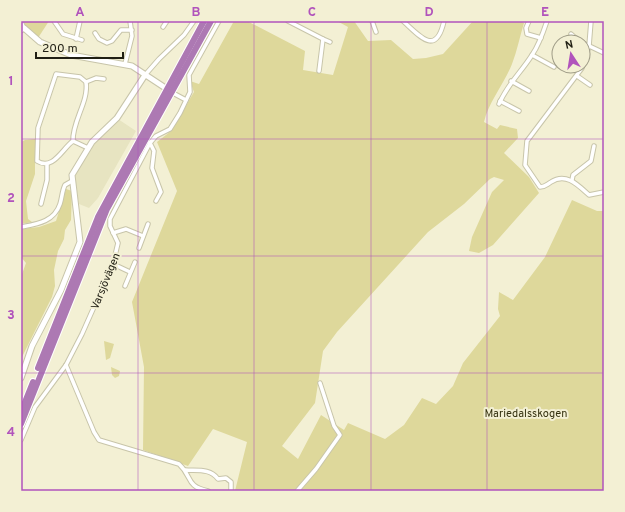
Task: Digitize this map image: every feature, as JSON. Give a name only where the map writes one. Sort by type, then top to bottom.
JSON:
[{"type":"highway","points":[[21,424],[104,205],[168,91],[204,21]]},
{"type":"highway","points":[[168,91],[176,86],[211,21]]},
{"type":"highway","points":[[21,412],[74,284]]},
{"type":"street","points":[[54,21],[63,34],[82,40]]},
{"type":"street","points":[[76,38],[80,21]]},
{"type":"street","points":[[125,64],[130,47],[132,30],[130,21]]},
{"type":"street","points":[[163,27],[167,21]]},
{"type":"street","points":[[21,378],[34,342],[64,285],[80,242],[75,189],[72,181],[72,174],[95,138],[117,118],[158,58],[184,36],[194,21]]},
{"type":"street","name":"Varsjövägen","points":[[21,440],[38,403],[66,365],[113,264],[118,246],[109,224],[110,219],[153,138],[172,126],[190,92],[189,75],[219,21]]},
{"type":"street","points":[[288,21],[330,42]]},
{"type":"street","points":[[372,21],[376,32]]},
{"type":"street","points":[[403,21],[418,36],[436,40],[440,37],[444,21]]},
{"type":"street","points":[[528,21],[526,28],[527,34],[542,38]]},
{"type":"street","points":[[519,111],[500,103],[511,80],[532,55],[542,38],[547,21]]},
{"type":"street","points":[[590,34],[591,21]]},
{"type":"street","points":[[21,22],[23,29],[40,42],[71,55],[98,61],[125,64],[145,75],[168,91],[186,100]]},
{"type":"street","points":[[95,33],[99,39],[107,43],[112,41],[121,30],[132,30]]},
{"type":"street","points":[[319,71],[323,39]]},
{"type":"street","points":[[591,47],[604,53]]},
{"type":"street","points":[[532,55],[551,65]]},
{"type":"street","points":[[73,141],[62,150],[54,161],[47,164],[37,160],[37,135],[41,118],[50,96],[54,76],[59,73],[80,77],[86,82]]},
{"type":"street","points":[[590,85],[577,76],[527,141],[524,166],[538,186],[545,186],[557,179],[572,180],[589,195],[604,192]]},
{"type":"street","points":[[86,82],[96,78],[104,79]]},
{"type":"street","points":[[511,80],[529,92]]},
{"type":"street","points":[[73,141],[72,135],[83,106],[86,82]]},
{"type":"street","points":[[73,141],[88,148]]},
{"type":"street","points":[[150,143],[154,151],[152,168],[161,192],[156,201]]},
{"type":"street","points":[[572,180],[574,175],[591,161],[594,146]]},
{"type":"street","points":[[41,204],[47,180],[47,164]]},
{"type":"street","points":[[21,227],[41,223],[52,217],[58,208],[65,185],[72,181]]},
{"type":"street","points":[[139,248],[148,224]]},
{"type":"street","points":[[113,233],[126,229],[143,236]]},
{"type":"street","points":[[125,286],[135,262]]},
{"type":"street","points":[[113,264],[130,272]]},
{"type":"street","points":[[66,365],[94,432],[99,440],[173,461],[185,470],[192,485],[196,488],[208,491]]},
{"type":"street","points":[[297,491],[316,469],[340,434],[334,426],[320,383]]},
{"type":"street","points":[[185,470],[209,471],[218,479],[226,478],[231,482],[231,491]]},
{"type":"shaded area","points":[[118,119],[136,131],[98,198],[89,208],[79,204],[76,186],[73,179],[92,145]]},
{"type":"green space","points":[[23,21],[49,21],[38,38],[27,28]]},
{"type":"green space","name":"Mariedalsskogen","points":[[234,21],[247,21],[305,51],[303,70],[333,75],[348,27],[337,21],[354,21],[368,41],[391,40],[413,59],[443,54],[473,21],[520,21],[524,23],[512,64],[489,108],[484,122],[497,129],[500,125],[517,129],[518,138],[504,153],[529,177],[539,193],[493,245],[479,253],[469,251],[472,237],[492,192],[504,180],[494,177],[490,179],[464,204],[428,232],[337,332],[323,351],[315,403],[282,446],[298,459],[321,415],[344,430],[348,423],[385,439],[404,425],[422,398],[436,404],[453,386],[463,363],[500,316],[498,309],[499,292],[513,300],[545,257],[572,200],[597,211],[604,211],[604,491],[235,491],[247,442],[213,429],[188,466],[143,450],[144,367],[132,302],[177,191],[157,142],[171,131],[194,92],[190,81],[199,84]]},
{"type":"green space","points":[[35,139],[35,174],[26,201],[28,219],[32,222],[21,224],[21,142]]},
{"type":"green space","points":[[66,189],[72,191],[71,220],[65,230],[64,239],[58,251],[54,270],[55,286],[52,297],[21,359],[21,277],[26,263],[21,257],[21,229],[39,227],[56,221]]},
{"type":"green space","points":[[104,341],[114,344],[110,358],[106,360]]},
{"type":"green space","points":[[111,367],[120,371],[119,376],[115,378],[112,375]]}]
